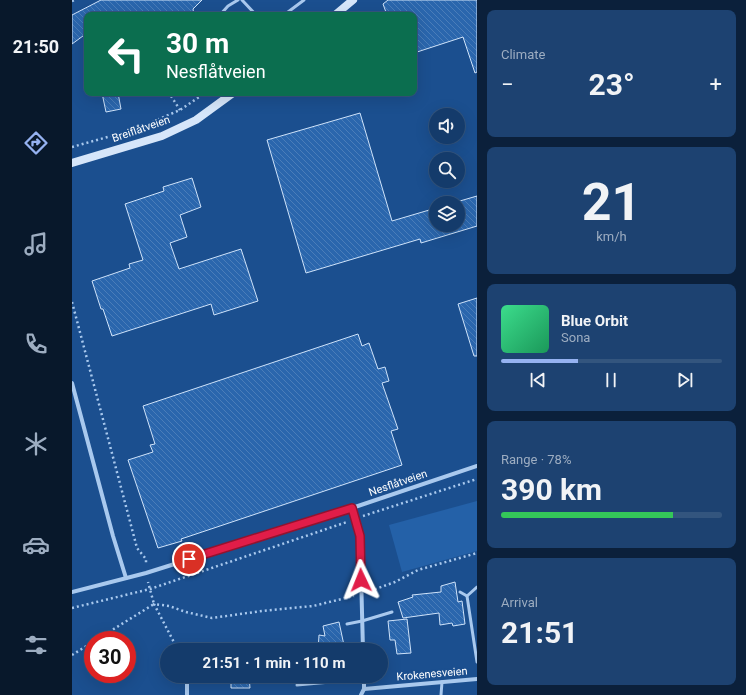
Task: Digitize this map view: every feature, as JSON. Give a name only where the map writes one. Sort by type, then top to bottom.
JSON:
[{"type":"street","points":[[339,12],[353,0]]},
{"type":"street","name":"Breiflåtveien","points":[[72,162],[162,136],[196,120],[229,96]]},
{"type":"street","points":[[72,383],[113,536],[126,578]]},
{"type":"street","name":"Nesflåtveien","points":[[72,592],[126,578],[352,508],[477,466]]},
{"type":"street","points":[[352,508],[360,536],[363,643]]},
{"type":"street","name":"Krokenesveien","points":[[364,689],[477,679]]},
{"type":"street","points":[[186,683],[186,695]]},
{"type":"street","points":[[362,695],[364,683]]},
{"type":"lane","points":[[223,12],[228,6],[238,0]]},
{"type":"lane","points":[[242,0],[253,12]]},
{"type":"lane","points":[[288,12],[304,0]]},
{"type":"lane","points":[[467,596],[477,587]]},
{"type":"lane","points":[[460,592],[467,596]]},
{"type":"lane","points":[[467,596],[477,662]]},
{"type":"lane","points":[[347,624],[392,612]]},
{"type":"lane","points":[[441,695],[442,682]]},
{"type":"lane","points":[[297,685],[316,683]]},
{"type":"path","points":[[170,96],[180,110]]},
{"type":"path","points":[[72,147],[136,129],[180,110],[201,96]]},
{"type":"path","points":[[72,302],[137,548],[146,559],[146,572],[154,604],[174,643]]},
{"type":"path","points":[[72,608],[150,589],[477,479]]},
{"type":"path","points":[[110,631],[154,604],[169,606],[186,612],[212,618],[313,606],[362,594],[395,582],[418,570],[477,553]]},
{"type":"path","points":[[72,655],[84,647]]},
{"type":"shaded area","points":[[477,501],[477,551],[402,572],[389,525]]},
{"type":"building","points":[[101,0],[202,0],[193,9],[194,12],[84,12],[84,35],[72,44],[72,15]]},
{"type":"building","points":[[388,0],[477,0],[477,72],[475,73],[463,37],[417,52],[417,12],[386,12],[383,4]]},
{"type":"building","points":[[103,96],[119,96],[121,109],[106,112]]},
{"type":"building","points":[[360,113],[392,221],[429,210],[429,232],[457,232],[421,243],[420,239],[306,273],[267,140]]},
{"type":"building","points":[[192,178],[201,207],[180,215],[187,237],[170,243],[179,269],[241,249],[258,301],[214,315],[211,304],[112,336],[92,281],[130,268],[129,264],[143,260],[125,204],[164,191],[163,187]]},
{"type":"building","points":[[477,196],[477,226],[465,230],[465,200]]},
{"type":"building","points":[[477,298],[477,356],[474,356],[458,304]]},
{"type":"building","points":[[358,334],[362,346],[369,343],[378,369],[385,367],[389,381],[382,383],[398,429],[391,431],[402,465],[158,548],[128,460],[153,452],[150,445],[155,444],[143,406]]},
{"type":"building","points":[[455,582],[458,602],[462,601],[465,624],[453,626],[452,623],[440,625],[439,613],[403,618],[398,602],[413,597],[412,595],[441,592],[441,586]]},
{"type":"building","points":[[407,619],[411,653],[397,654],[395,640],[390,640],[388,621]]},
{"type":"building","points":[[339,622],[344,643],[318,643],[319,635],[325,636],[323,626]]},
{"type":"building","points":[[231,683],[250,683],[250,688],[231,688]]},
{"type":"route","points":[[189,559],[352,508],[360,536],[361,580]]}]
